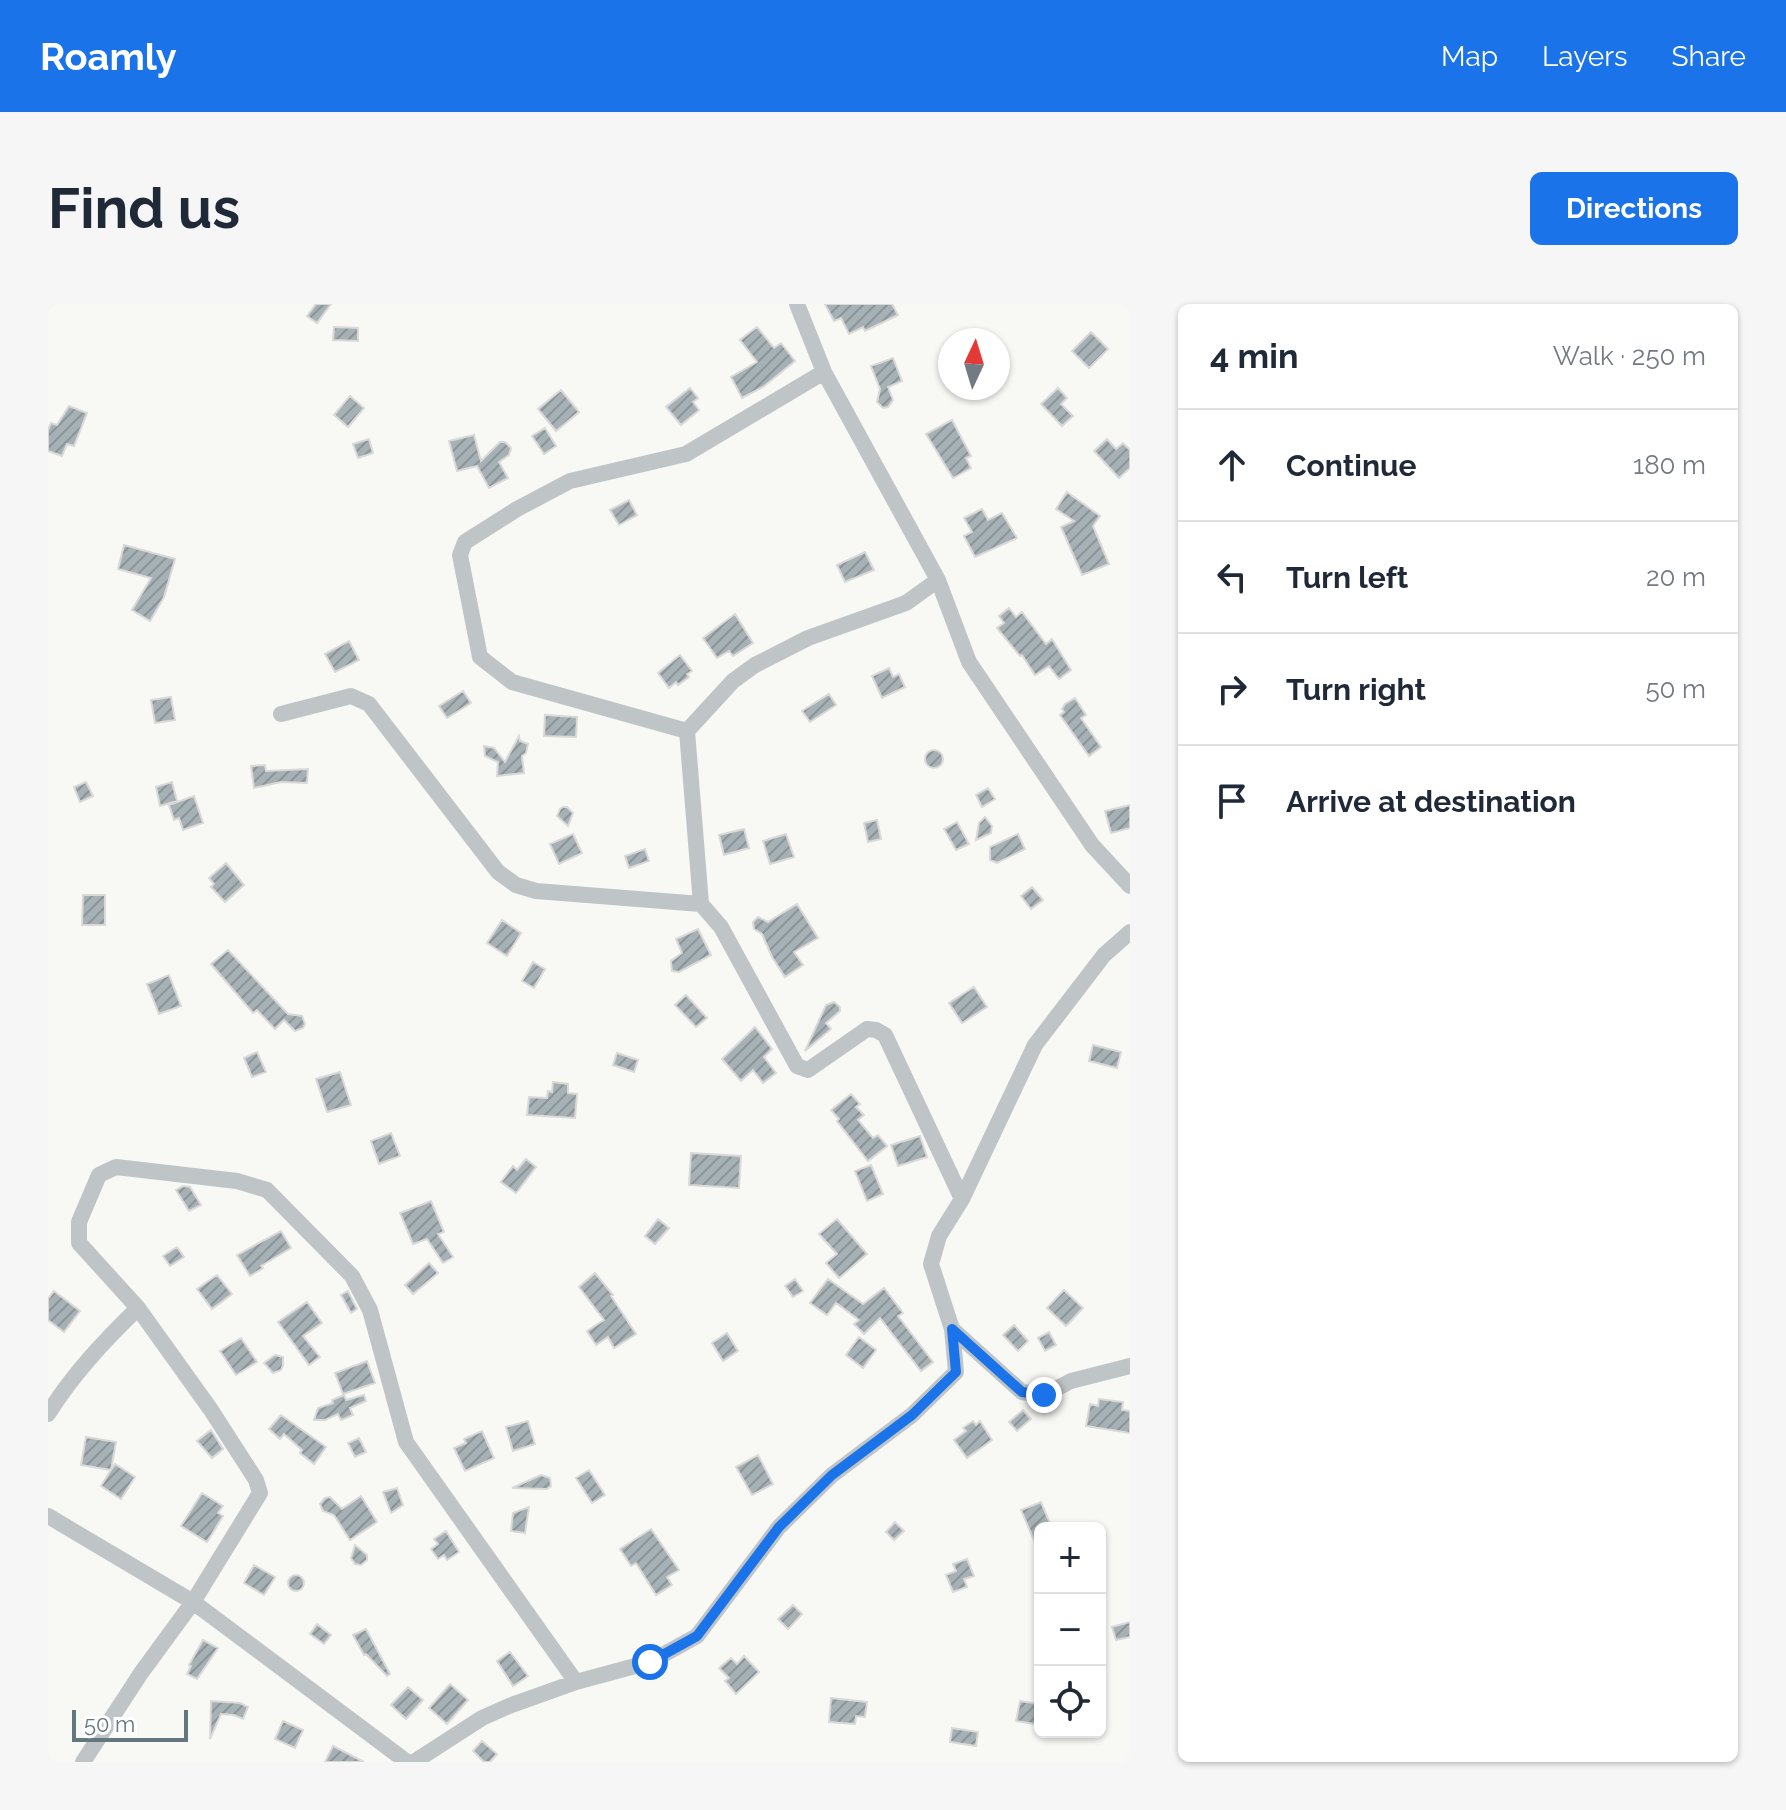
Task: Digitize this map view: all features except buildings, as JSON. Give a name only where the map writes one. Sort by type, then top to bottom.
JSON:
[{"type":"street","points":[[797,304],[824,372],[938,580],[969,662],[1092,845],[1130,886]]},
{"type":"street","points":[[687,731],[512,682],[480,657],[460,555],[465,542],[517,509],[570,481],[686,454],[824,372]]},
{"type":"street","points":[[938,580],[906,603],[808,638],[755,665],[733,681],[687,731],[701,904],[721,927],[743,964],[797,1066],[808,1070],[867,1029],[885,1035],[962,1199]]},
{"type":"street","points":[[281,714],[351,696],[369,704],[498,872],[516,885],[536,891],[701,904]]},
{"type":"street","points":[[414,1762],[482,1718],[576,1682],[650,1662],[697,1636],[779,1527],[832,1475],[912,1415],[956,1372],[952,1329],[931,1264],[939,1236],[962,1199],[1035,1045],[1104,955],[1130,932]]},
{"type":"street","points":[[83,1762],[141,1673],[193,1602],[258,1498],[260,1488],[211,1410],[138,1308],[79,1243],[79,1222],[99,1175],[116,1167],[237,1181],[267,1190],[352,1276],[370,1310],[406,1442],[576,1682]]},
{"type":"street","points":[[48,1414],[101,1344],[138,1308]]},
{"type":"street","points":[[952,1329],[1022,1392],[1044,1395],[1071,1381],[1130,1366]]},
{"type":"street","points":[[48,1516],[193,1602],[407,1762]]},
{"type":"route","points":[[650,1662],[697,1636],[779,1527],[832,1475],[912,1415],[956,1372],[952,1329],[1022,1392],[1044,1395]]}]
